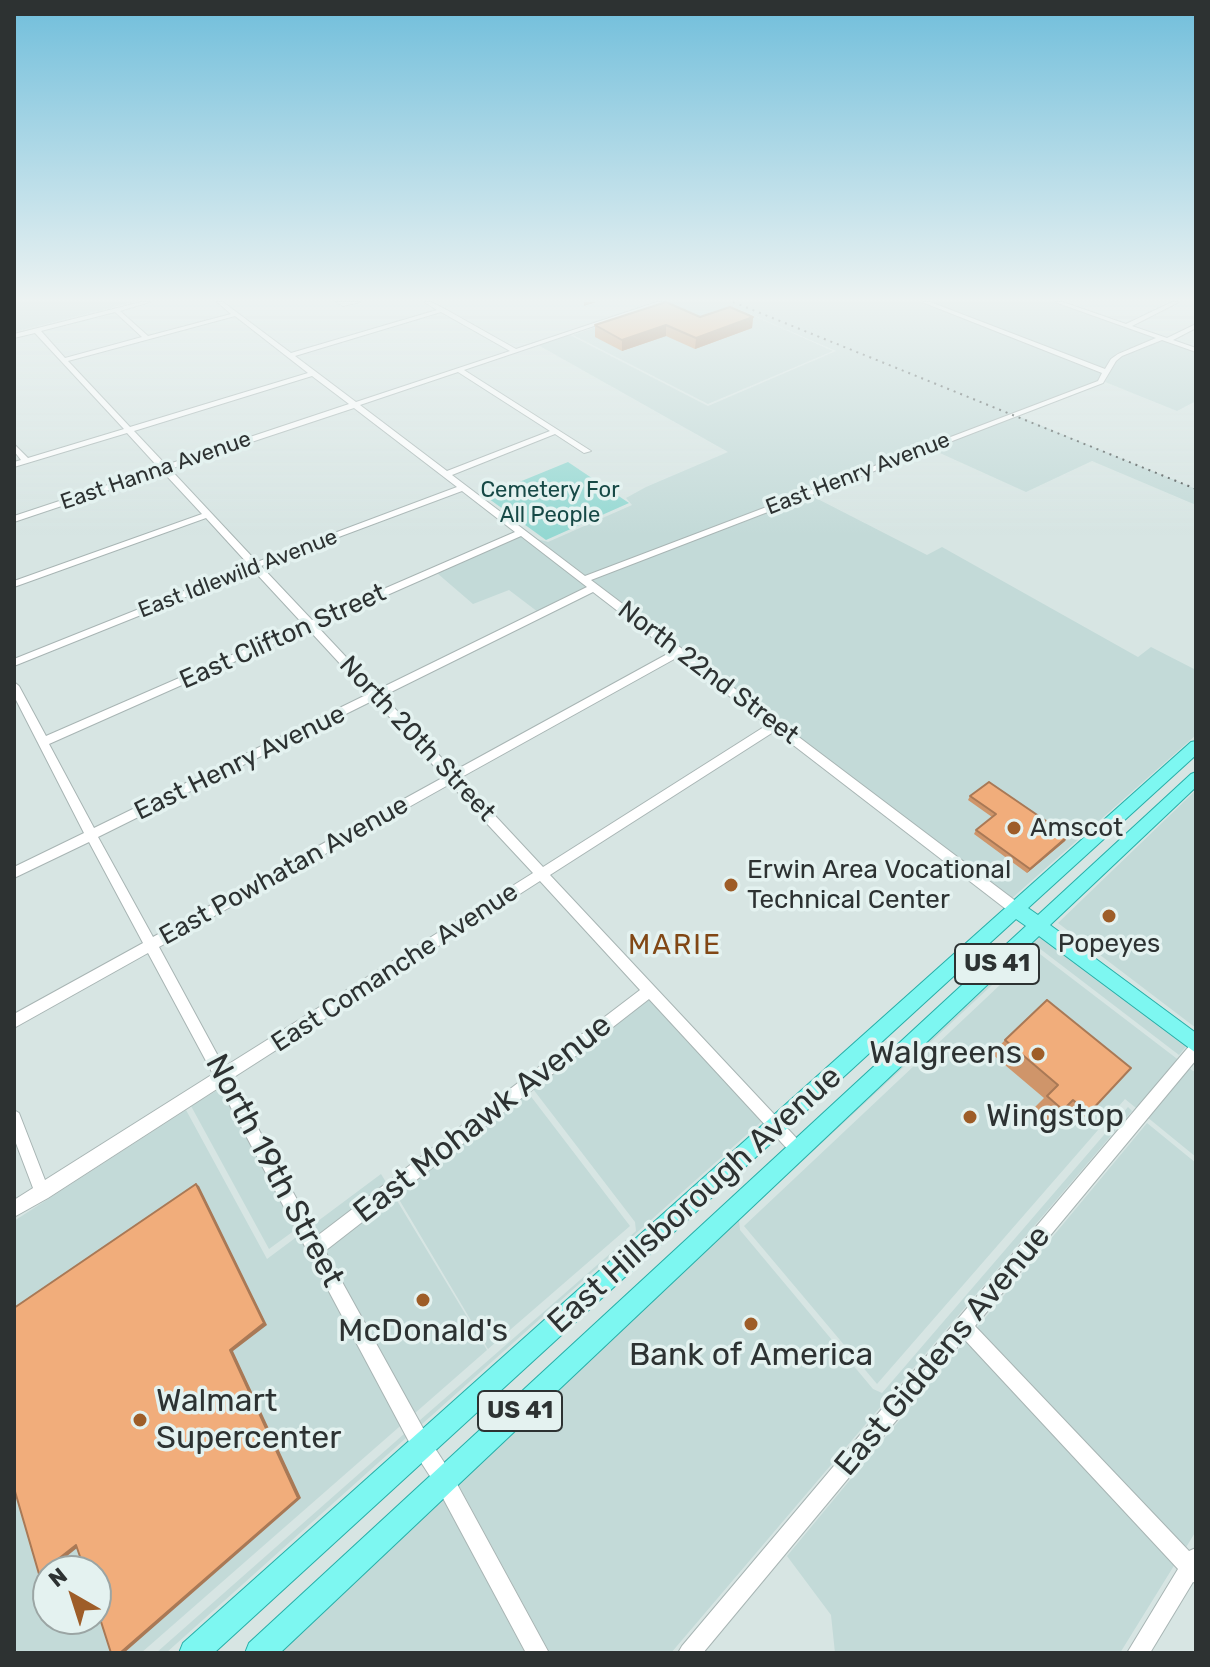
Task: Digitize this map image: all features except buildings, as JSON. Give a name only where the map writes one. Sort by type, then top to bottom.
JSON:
[{"type":"main road","name":"East Hillsborough Avenue","points":[[193,1653],[1196,746]]},
{"type":"main road","name":"East Hillsborough Avenue","points":[[259,1653],[1196,778]]},
{"type":"main road","name":"North 22nd Street","points":[[1016,909],[1196,1046]]},
{"type":"street","name":"North 20th Street","points":[[82,380],[797,1149]]},
{"type":"street","points":[[14,465],[292,380]]},
{"type":"street","name":"North 22nd Street","points":[[323,380],[1016,909]]},
{"type":"street","name":"East Hanna Avenue","points":[[14,519],[430,380]]},
{"type":"street","points":[[475,380],[587,451]]},
{"type":"street","name":"East Henry Avenue","points":[[585,579],[1102,380]]},
{"type":"street","points":[[446,474],[557,431]]},
{"type":"street","points":[[14,446],[26,461]]},
{"type":"street","name":"East Idlewild Avenue","points":[[14,663],[257,565],[463,488]]},
{"type":"street","points":[[14,584],[209,514]]},
{"type":"street","name":"East Clifton Street","points":[[43,742],[522,532]]},
{"type":"street","name":"East Henry Avenue","points":[[14,873],[595,587]]},
{"type":"street","name":"East Powhatan Avenue","points":[[14,1021],[680,651]]},
{"type":"street","name":"North 19th Street","points":[[14,686],[91,835],[422,1446],[444,1480],[538,1653]]},
{"type":"street","name":"East Comanche Avenue","points":[[14,1209],[776,725]]},
{"type":"street","name":"East Mohawk Avenue","points":[[315,1248],[650,990]]},
{"type":"street","name":"East Giddens Avenue","points":[[689,1653],[1196,1046]]},
{"type":"street","points":[[14,1118],[42,1192]]},
{"type":"street","points":[[963,1326],[1194,1566],[1138,1653]]},
{"type":"shaded area","points":[[600,380],[657,380],[708,406],[769,380],[1098,380],[586,576],[537,539],[548,542],[632,505],[626,498],[728,452]]},
{"type":"shaded area","points":[[661,380],[765,380],[708,404]]},
{"type":"shaded area","points":[[1196,380],[1196,401],[1177,411],[1105,382]]},
{"type":"shaded area","points":[[1018,416],[1196,489],[1196,505],[1092,461],[1026,492],[931,449]]},
{"type":"shaded area","points":[[810,495],[927,555],[942,547],[1138,657],[1151,647],[1196,670],[1196,735],[1011,899],[592,580]]},
{"type":"shaded area","points":[[520,536],[589,587],[538,612],[509,590],[473,604],[437,573]]},
{"type":"shaded area","points":[[1196,790],[1196,1028],[1058,923]]},
{"type":"shaded area","points":[[1043,934],[1188,1044],[1179,1055],[1039,948],[1033,947],[739,1220],[740,1230],[873,1389],[882,1393],[1128,1107],[1132,1111],[671,1653],[550,1653],[458,1484]]},
{"type":"shaded area","points":[[1036,951],[1193,1071],[1196,1070],[1196,1157],[1125,1099],[877,1384],[744,1226]]},
{"type":"shaded area","points":[[650,998],[762,1121],[421,1425],[419,1421],[636,1231],[635,1222],[533,1089]]},
{"type":"shaded area","points":[[221,1088],[295,1230],[269,1249],[191,1106]]},
{"type":"shaded area","points":[[526,1090],[630,1226],[488,1349],[394,1191]]},
{"type":"shaded area","points":[[186,1110],[267,1259],[381,1174],[487,1350],[141,1653],[14,1653],[14,1221]]},
{"type":"shaded area","points":[[1147,1123],[1196,1163],[1196,1531],[1185,1549],[976,1329]]},
{"type":"shaded area","points":[[966,1340],[1175,1564],[1120,1653],[835,1653],[831,1615],[787,1556]]},
{"type":"shaded area","points":[[404,1434],[406,1438],[166,1653],[156,1653]]},
{"type":"shaded area","points":[[443,1499],[525,1653],[280,1653]]},
{"type":"green space","name":"Cemetery For All People","points":[[568,462],[629,503],[546,540],[485,496]]},
{"type":"railway","points":[[926,380],[1196,489]]},
{"type":"place","name":"Amscot","points":[[1014,828]]},
{"type":"place","name":"Erwin Area Vocational Technical Center","points":[[731,885]]},
{"type":"place","name":"Popeyes","points":[[1109,916]]},
{"type":"place","name":"Walgreens","points":[[1038,1054]]},
{"type":"place","name":"Wingstop","points":[[970,1117]]},
{"type":"place","name":"McDonald's","points":[[423,1300]]},
{"type":"place","name":"Bank of America","points":[[751,1324]]},
{"type":"place","name":"Walmart Supercenter","points":[[140,1420]]},
{"type":"district","name":"MARIE","points":[[675,946]]}]
